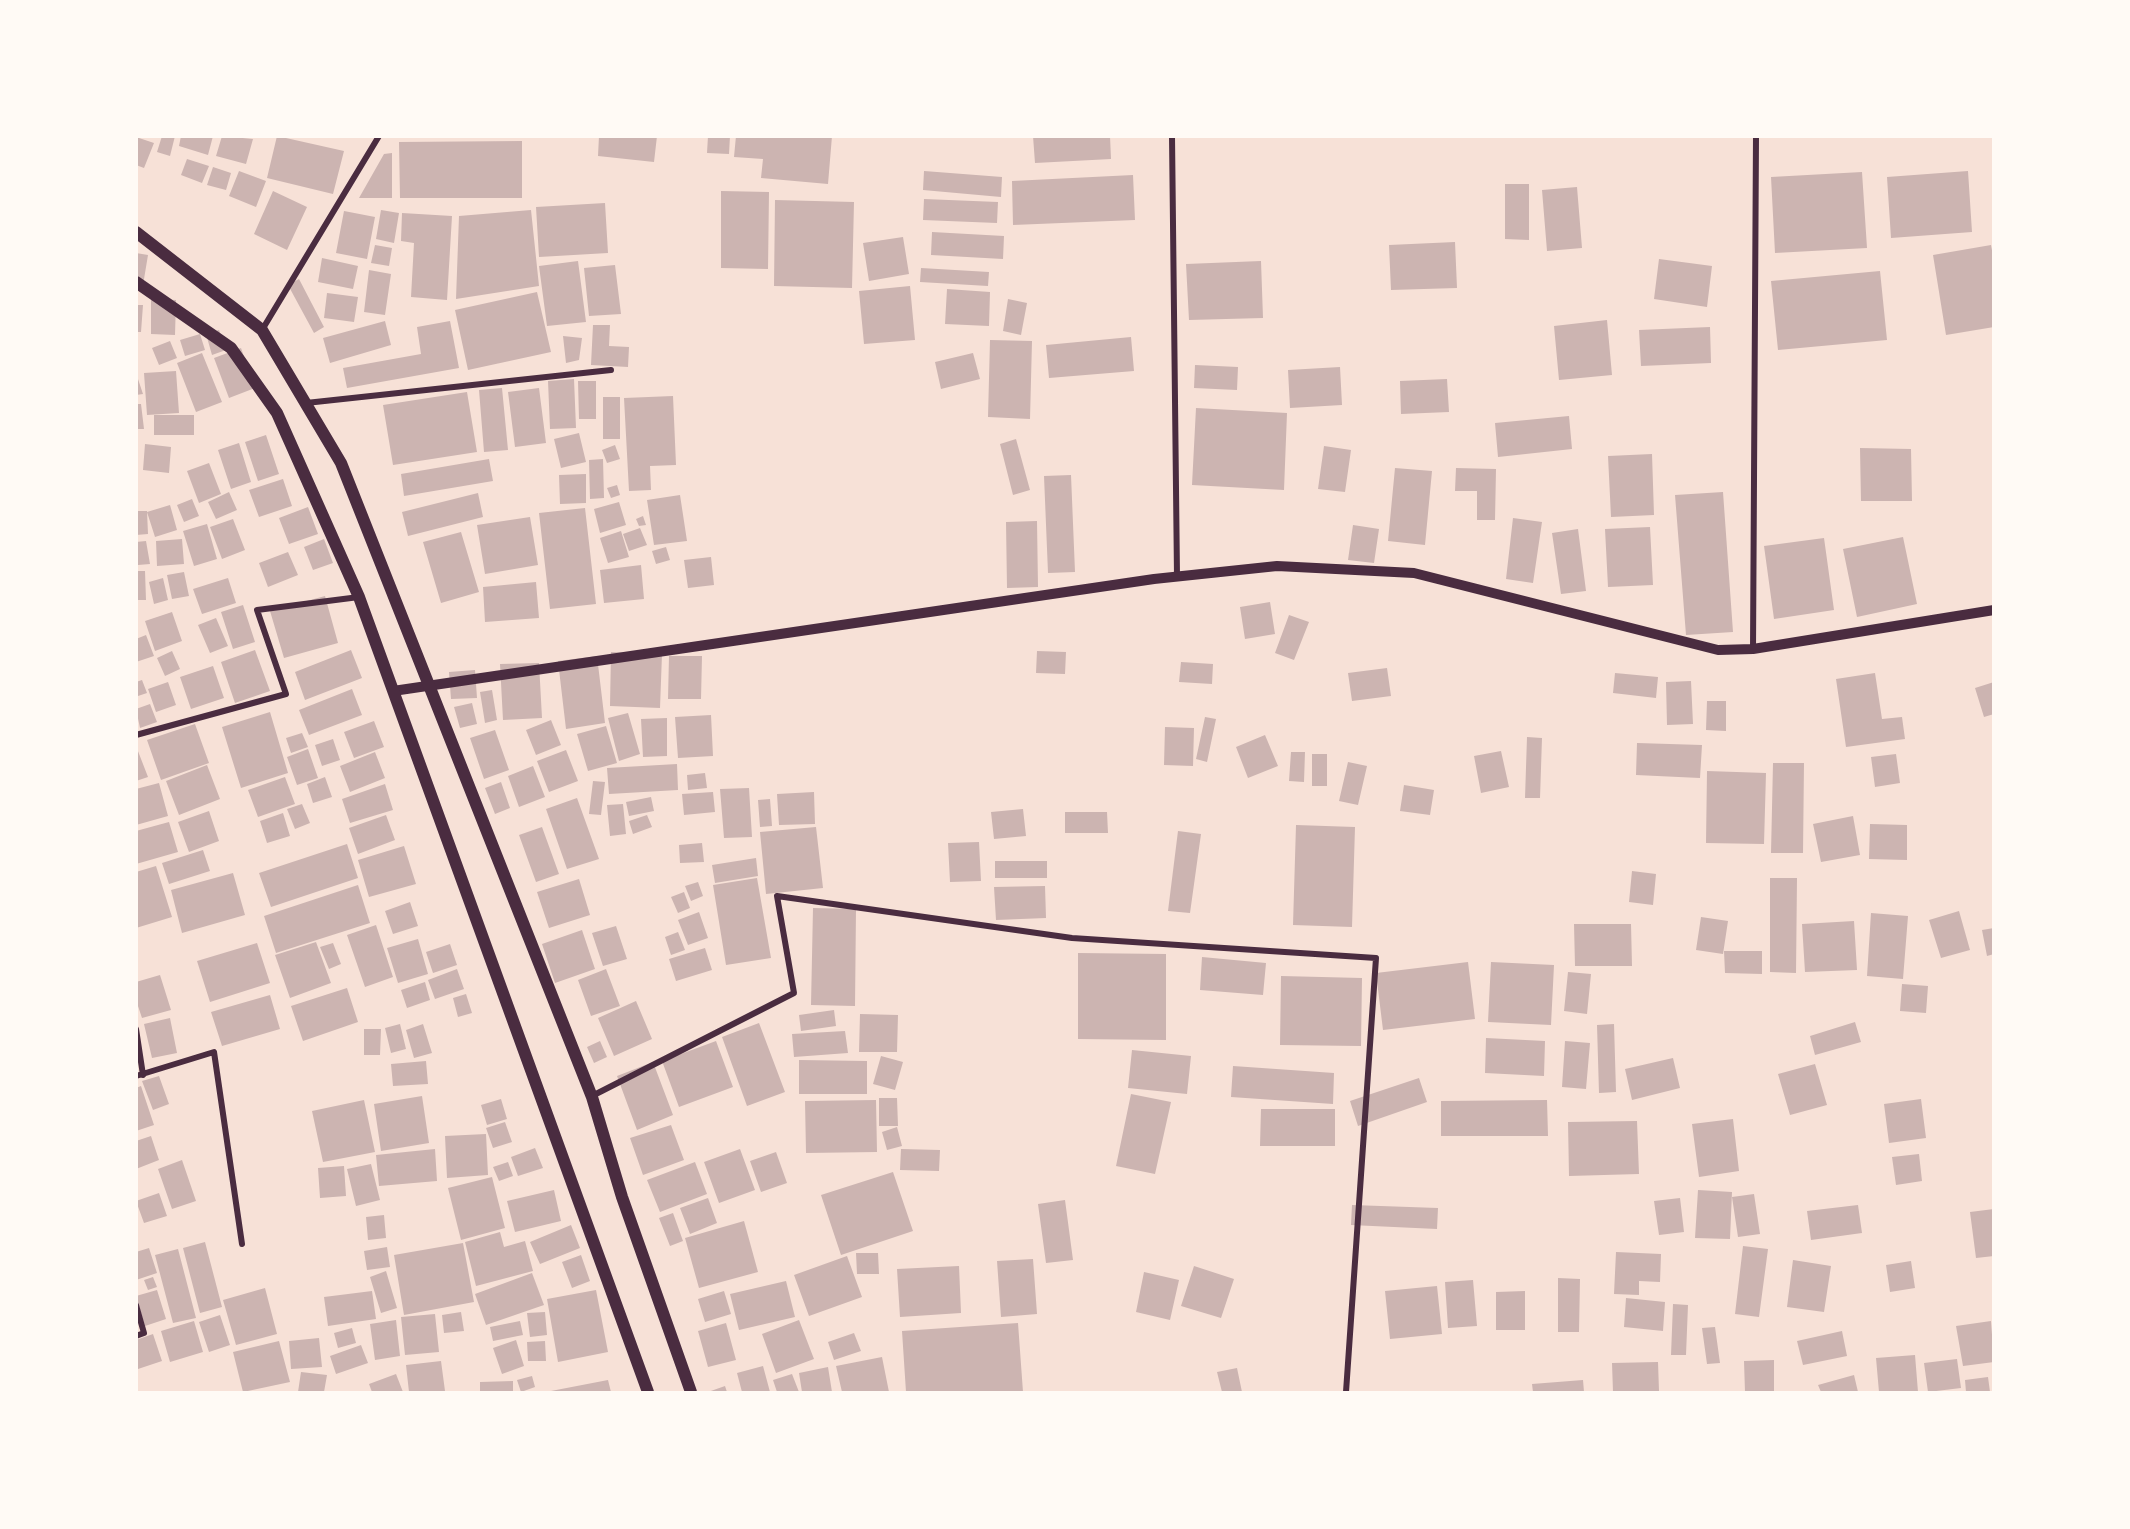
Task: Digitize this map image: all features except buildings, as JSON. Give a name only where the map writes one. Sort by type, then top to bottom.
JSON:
[{"type":"main road","points":[[136,232],[262,330],[341,463],[431,684],[592,1097],[622,1197],[691,1392]]},
{"type":"main road","points":[[136,282],[231,348],[277,413],[359,597],[648,1392]]},
{"type":"street","points":[[262,330],[379,136]]},
{"type":"street","points":[[1172,136],[1177,576]]},
{"type":"street","points":[[1753,649],[1756,136]]},
{"type":"street","points":[[305,403],[611,370]]},
{"type":"street","points":[[393,691],[1177,576],[1277,566],[1414,573],[1718,650],[1753,649],[1994,610]]},
{"type":"street","points":[[136,735],[286,694],[257,610],[359,597]]},
{"type":"street","points":[[592,1097],[794,993],[777,896],[1072,938],[1376,958],[1346,1392]]},
{"type":"street","points":[[136,1029],[140,1076],[214,1052],[242,1244]]},
{"type":"street","points":[[136,1305],[144,1333],[136,1336]]}]
